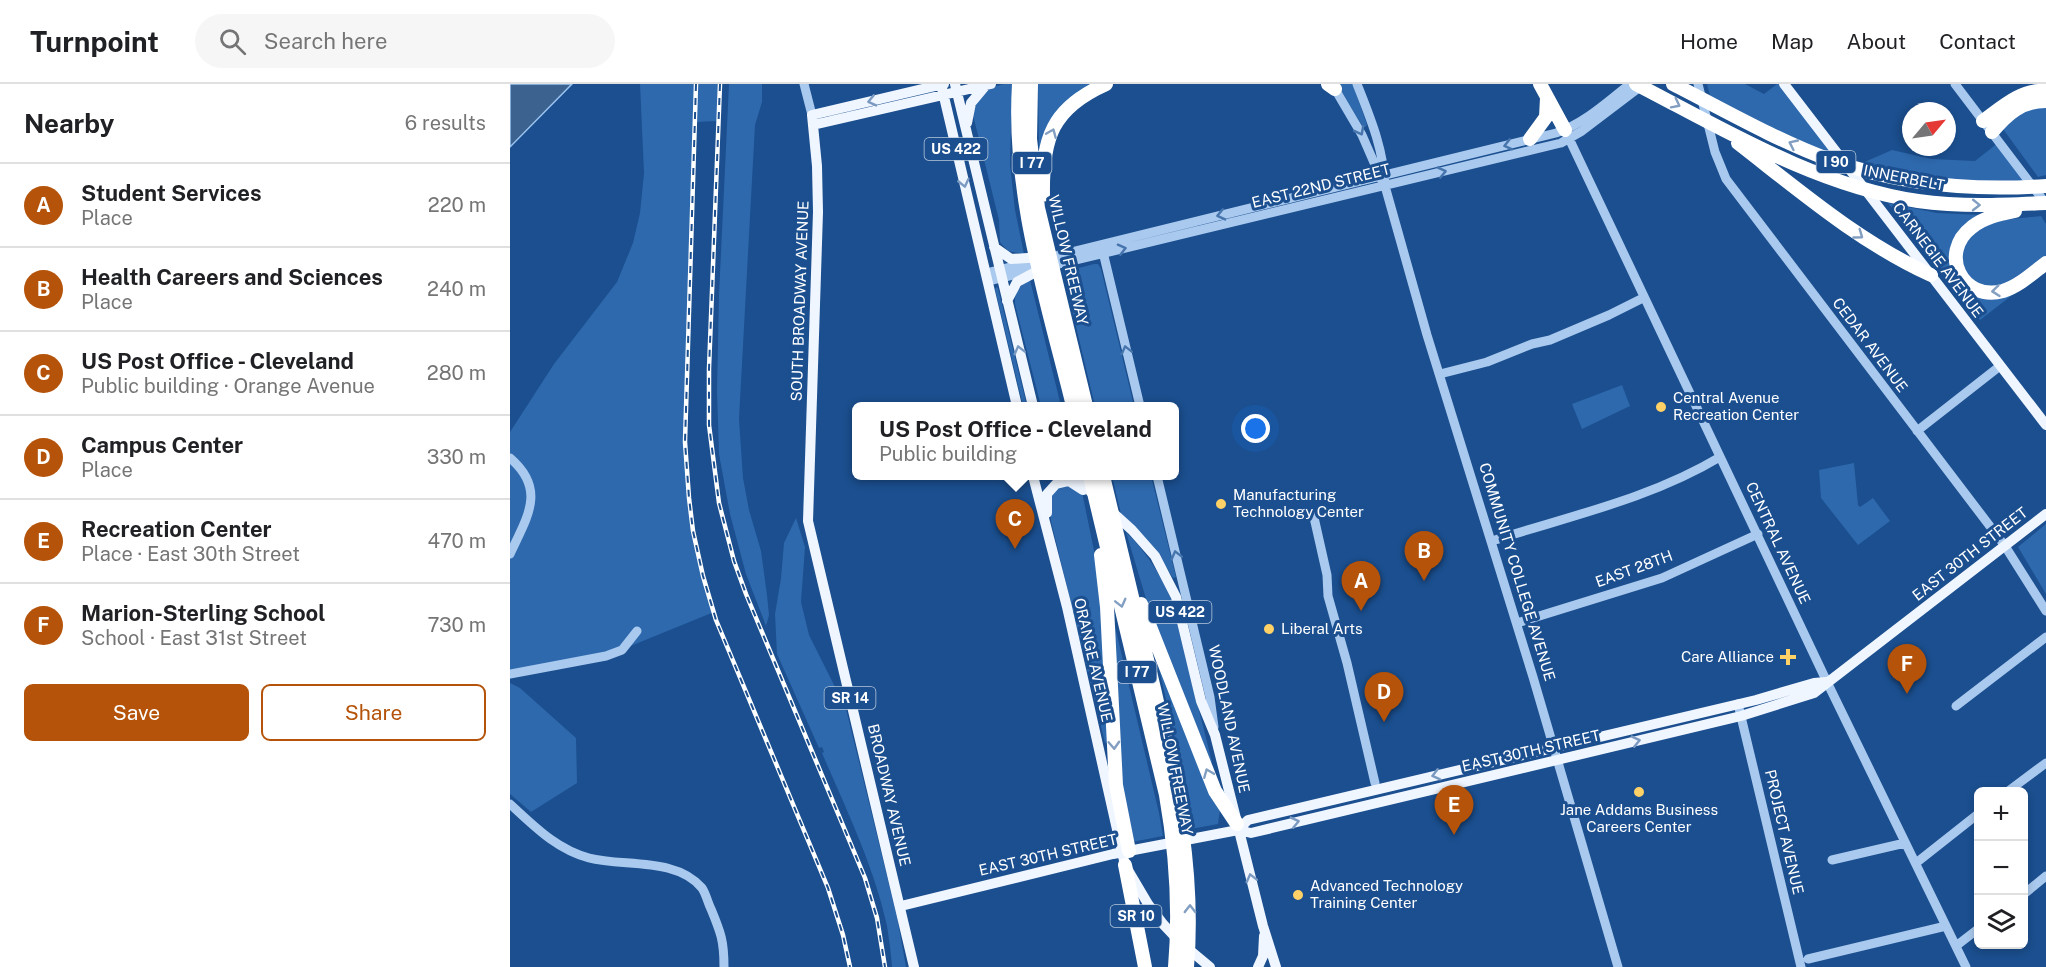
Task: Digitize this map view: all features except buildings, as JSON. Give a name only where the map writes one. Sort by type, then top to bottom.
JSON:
[{"type":"highway","points":[[1040,233],[1045,153],[1049,136],[1057,120],[1067,108],[1078,98],[1106,84]]},
{"type":"highway","points":[[1092,90],[1116,84]]},
{"type":"highway","name":"INNERBELT","points":[[1673,84],[1787,142],[1853,167],[1920,183],[1967,188],[2046,186]]},
{"type":"highway","name":"INNERBELT","points":[[1631,87],[1712,128],[1847,184],[1918,201],[1965,205],[2046,204]]},
{"type":"highway","name":"WILLOW FREEWAY","points":[[1025,90],[1040,233],[1051,293],[1085,402]]},
{"type":"highway","points":[[1544,90],[1567,135]]},
{"type":"highway","points":[[1530,139],[1546,117],[1544,90]]},
{"type":"highway","points":[[1987,126],[2016,97],[2046,91]]},
{"type":"highway","points":[[1987,126],[2025,104],[2046,101]]},
{"type":"highway","points":[[1712,128],[1862,237],[1896,259],[1931,275]]},
{"type":"highway","points":[[2013,188],[2046,179]]},
{"type":"highway","points":[[2046,204],[1999,214],[1983,220],[1964,235],[1958,243],[1956,260],[1960,275],[1966,283],[1981,291],[1996,292],[2012,288],[2046,263]]},
{"type":"highway","name":"WILLOW FREEWAY","points":[[1040,233],[1050,272],[1055,339],[1072,402]]},
{"type":"highway","points":[[1055,339],[1067,402]]},
{"type":"highway","points":[[1085,480],[1098,523],[1105,587],[1116,785],[1126,856]]},
{"type":"highway","name":"WILLOW FREEWAY","points":[[1091,480],[1098,523],[1175,815]]},
{"type":"highway","name":"WILLOW FREEWAY","points":[[1104,480],[1172,766],[1179,965]]},
{"type":"highway","points":[[1123,561],[1215,791],[1238,827]]},
{"type":"highway","name":"SR 10","points":[[1126,856],[1145,967]]},
{"type":"main road","name":"CARNEGIE AVENUE","points":[[1784,84],[2046,425]]},
{"type":"main road","points":[[813,120],[942,87],[988,85]]},
{"type":"main road","points":[[966,129],[971,103],[988,85]]},
{"type":"main road","name":"US 422","points":[[942,87],[1016,402]]},
{"type":"main road","name":"US 422","points":[[956,88],[1032,402]]},
{"type":"main road","name":"SOUTH BROADWAY AVENUE","points":[[808,488],[818,241],[817,166],[813,120]]},
{"type":"main road","points":[[993,246],[1014,260],[1055,257]]},
{"type":"main road","points":[[1007,301],[1017,282],[1050,272]]},
{"type":"main road","name":"ORANGE AVENUE","points":[[1034,480],[1067,607],[1126,856]]},
{"type":"main road","name":"US 422","points":[[1079,480],[1148,547],[1167,576],[1179,609],[1201,701],[1215,735]]},
{"type":"main road","points":[[1067,607],[1062,573],[1046,505],[1047,494],[1056,484],[1069,481],[1108,508]]},
{"type":"main road","name":"BROADWAY AVENUE","points":[[808,488],[810,533],[914,967]]},
{"type":"main road","name":"EAST 30TH STREET","points":[[1238,827],[1251,833],[1742,716],[1814,693],[2046,514]]},
{"type":"main road","name":"EAST 30TH STREET","points":[[900,906],[1126,856],[1238,827],[1248,820],[1738,704],[1814,683],[1827,682]]},
{"type":"main road","name":"WOODLAND AVENUE","points":[[1215,735],[1263,926],[1276,967]]},
{"type":"main road","points":[[1126,856],[1148,904],[1170,932],[1210,967]]},
{"type":"main road","points":[[1258,967],[1264,950],[1263,926]]},
{"type":"street","points":[[804,84],[813,120]]},
{"type":"street","points":[[1357,84],[1374,128],[1383,160],[1382,176]]},
{"type":"street","name":"EAST 22ND STREET","points":[[987,277],[1055,257],[1102,249],[1385,186],[1567,135],[1631,87],[1644,84]]},
{"type":"street","points":[[1954,84],[2046,204]]},
{"type":"street","points":[[1332,86],[1362,135],[1382,176]]},
{"type":"street","name":"CEDAR AVENUE","points":[[1698,86],[1712,128],[1718,163],[1726,179],[2005,546],[2046,611]]},
{"type":"street","name":"EAST 22ND STREET","points":[[1000,274],[1050,272],[1102,249],[1530,139],[1567,135]]},
{"type":"street","name":"CENTRAL AVENUE","points":[[1567,135],[1827,682],[1966,967]]},
{"type":"street","name":"COMMUNITY COLLEGE AVENUE","points":[[1382,176],[1554,746],[1618,967]]},
{"type":"street","points":[[1102,249],[1139,402]]},
{"type":"street","points":[[1440,374],[1487,362],[1532,344],[1550,340],[1643,298]]},
{"type":"street","points":[[1917,431],[2000,366]]},
{"type":"street","points":[[1492,541],[1647,493],[1720,457]]},
{"type":"street","points":[[510,458],[523,472],[532,494],[530,512],[510,554]]},
{"type":"street","name":"WOODLAND AVENUE","points":[[1158,480],[1210,698],[1215,735]]},
{"type":"street","points":[[1313,513],[1327,576],[1328,596],[1347,663],[1375,783]]},
{"type":"street","name":"EAST 28TH","points":[[1517,623],[1662,578],[1758,534]]},
{"type":"street","points":[[510,674],[606,656],[622,650],[637,631]]},
{"type":"street","points":[[1956,706],[2046,637]]},
{"type":"street","name":"PROJECT AVENUE","points":[[1738,704],[1801,967]]},
{"type":"street","points":[[2014,787],[2046,763]]},
{"type":"street","points":[[510,804],[545,836],[566,849],[590,858],[644,864],[679,871],[702,889],[723,936],[724,967]]},
{"type":"street","points":[[1916,863],[1974,817]]},
{"type":"street","points":[[1832,860],[1905,843]]},
{"type":"street","points":[[2028,891],[2046,876]]},
{"type":"street","points":[[1808,959],[1946,926]]},
{"type":"street","points":[[1956,946],[1974,932]]},
{"type":"shaded area","points":[[510,84],[572,84],[510,147]]},
{"type":"shaded area","points":[[640,84],[719,84],[718,121],[695,122],[685,408],[692,511],[701,561],[714,612],[606,656],[510,674],[510,432],[554,364],[617,282],[633,243],[640,213],[644,173]]},
{"type":"shaded area","points":[[729,84],[762,84],[762,102],[755,125],[739,419],[743,478],[749,510],[761,551],[767,595],[769,615],[766,626],[746,574],[730,514],[719,454],[717,391],[719,295]]},
{"type":"shaded area","points":[[1004,84],[1012,84],[1010,165],[1015,210],[1024,254],[1008,251],[1000,242],[999,220],[973,115],[976,103],[987,90]]},
{"type":"shaded area","points":[[1038,84],[1095,84],[1049,126],[1039,148]]},
{"type":"shaded area","points":[[1337,84],[1353,84],[1367,125],[1365,127],[1363,127]]},
{"type":"shaded area","points":[[1707,84],[1745,84],[1764,94],[1777,84],[1784,84],[1844,164],[1712,104]]},
{"type":"shaded area","points":[[2046,107],[2046,175],[2038,177],[2003,129],[2026,109]]},
{"type":"shaded area","points":[[1999,142],[2031,183],[2013,188],[1853,167],[1892,150],[1902,152],[1902,156],[1975,161]]},
{"type":"shaded area","points":[[1888,203],[1937,213],[1981,215],[1952,254],[1978,294],[2046,269],[1980,320]]},
{"type":"shaded area","points":[[2041,216],[2046,224],[2046,257],[2020,276],[2003,284],[1990,286],[1970,277],[1962,259],[1963,249],[1968,238],[1978,229],[2000,221]]},
{"type":"shaded area","points":[[1094,264],[1098,264],[1101,269],[1133,402],[1094,402],[1063,272]]},
{"type":"shaded area","points":[[1030,280],[1060,402],[1040,402],[1015,304],[1018,289]]},
{"type":"shaded area","points":[[998,288],[1026,402],[1022,402],[995,289]]},
{"type":"shaded area","points":[[1622,385],[1630,406],[1582,429],[1572,404]]},
{"type":"shaded area","points":[[1854,463],[1858,505],[1860,507],[1873,498],[1890,521],[1858,545],[1821,498],[1819,470]]},
{"type":"shaded area","points":[[1113,480],[1152,480],[1176,577],[1173,578],[1155,549],[1121,514]]},
{"type":"shaded area","points":[[1066,485],[1082,492],[1098,570],[1109,742],[1105,743],[1051,521],[1050,499],[1055,489]]},
{"type":"shaded area","points":[[796,518],[805,547],[801,602],[809,635],[846,709],[897,917],[906,967],[892,967],[887,926],[867,860],[822,753],[824,752],[822,747],[819,748],[777,654],[775,614],[784,543]]},
{"type":"shaded area","points":[[2046,524],[2046,594],[2018,547]]},
{"type":"shaded area","points":[[1126,532],[1152,563],[1171,599],[1212,762],[1209,763],[1147,602]]},
{"type":"shaded area","points":[[1113,618],[1163,836],[1132,842],[1123,816]]},
{"type":"shaded area","points":[[1156,656],[1220,810],[1218,824],[1191,829],[1180,760]]},
{"type":"shaded area","points":[[510,683],[520,688],[576,738],[577,783],[531,812],[510,794]]},
{"type":"railway","points":[[696,84],[685,442],[693,531],[716,620],[828,888],[843,935],[850,967]]},
{"type":"railway","points":[[720,84],[709,369],[709,425],[719,503],[734,561],[746,594],[865,878],[877,918],[885,967]]},
{"type":"place","name":"Central Avenue Recreation Center","points":[[1661,407]]},
{"type":"place","name":"Manufacturing Technology Center","points":[[1221,504]]},
{"type":"place","name":"US Post Office - Cleveland","points":[[1015,549]]},
{"type":"place","name":"Health Careers and Sciences","points":[[1424,581]]},
{"type":"place","name":"Student Services","points":[[1361,611]]},
{"type":"place","name":"Liberal Arts","points":[[1269,629]]},
{"type":"place","name":"Care Alliance","points":[[1788,657]]},
{"type":"place","name":"Marion-Sterling School","points":[[1907,694]]},
{"type":"place","name":"Campus Center","points":[[1384,722]]},
{"type":"place","name":"Jane Addams Business Careers Center","points":[[1639,792]]},
{"type":"place","name":"Recreation Center","points":[[1454,835]]},
{"type":"place","name":"Advanced Technology Training Center","points":[[1298,895]]}]
